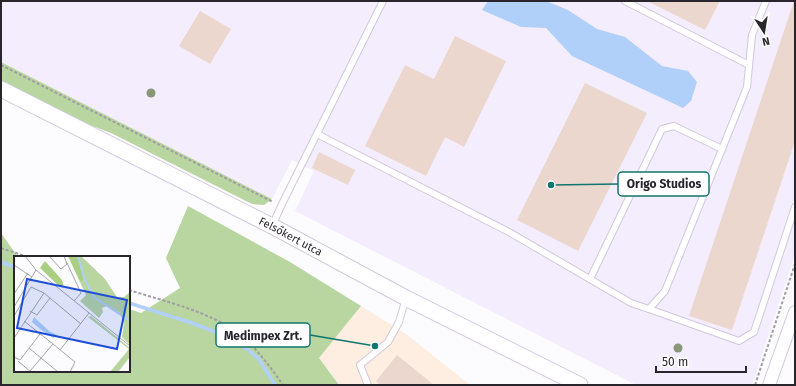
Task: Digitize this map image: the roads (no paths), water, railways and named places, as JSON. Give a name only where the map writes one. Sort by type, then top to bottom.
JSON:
[{"type":"street","name":"Felsőkert utca","points":[[1,90],[272,226],[406,298],[580,385]]},
{"type":"street","points":[[770,385],[795,312]]},
{"type":"lane","points":[[272,226],[383,1]]},
{"type":"lane","points":[[625,1],[749,65]]},
{"type":"lane","points":[[649,309],[665,291],[747,87],[752,35],[766,1]]},
{"type":"lane","points":[[590,279],[662,129],[674,126],[722,148]]},
{"type":"lane","points":[[317,134],[510,232],[631,303],[739,341],[754,332],[795,207]]},
{"type":"lane","points":[[368,385],[360,366],[388,342],[399,322],[406,298]]},
{"type":"water","points":[[488,1],[546,1],[568,10],[597,29],[625,37],[662,66],[688,71],[697,82],[691,101],[683,108],[572,56],[546,28],[521,27],[482,10]]},
{"type":"waterway","points":[[1,262],[14,267]]},
{"type":"waterway","points":[[130,303],[192,323],[234,339],[258,358],[275,385]]},
{"type":"place","name":"Origo Studios","points":[[551,185]]},
{"type":"place","name":"Medimpex Zrt.","points":[[375,346]]}]
